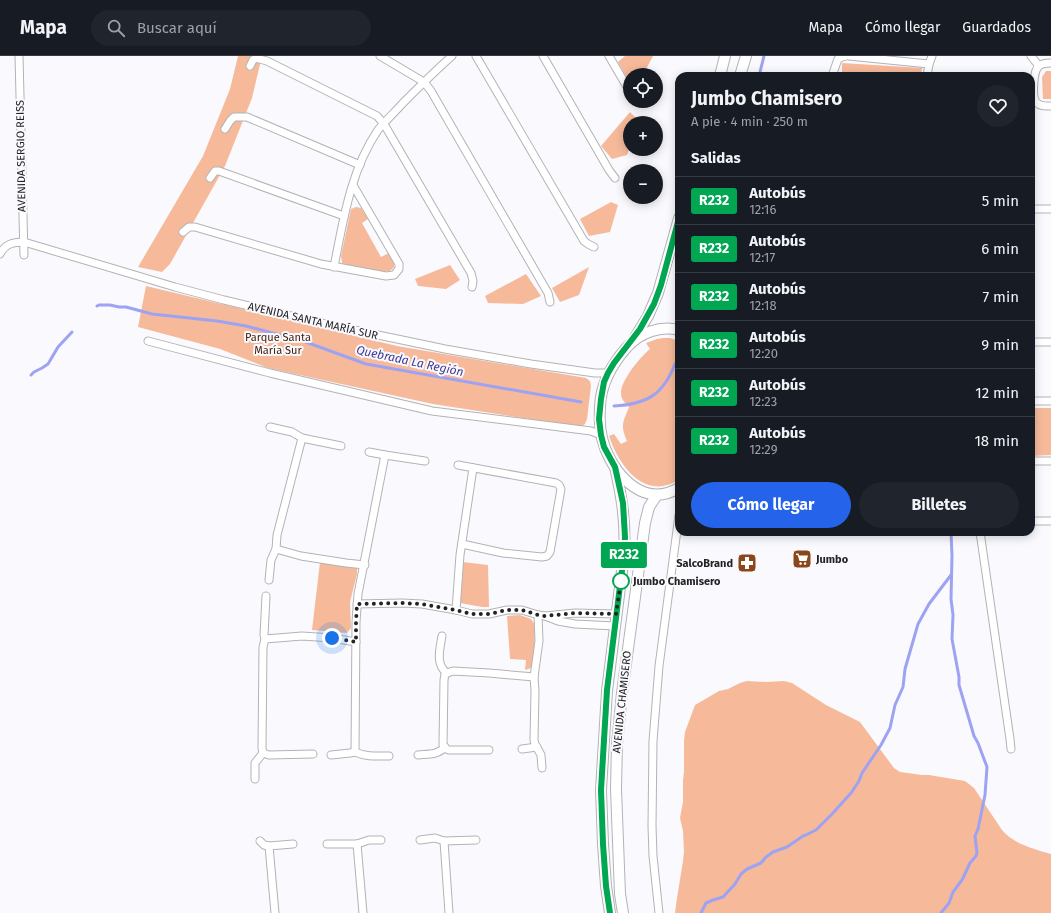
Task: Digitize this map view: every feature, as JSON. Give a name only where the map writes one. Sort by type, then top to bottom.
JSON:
[{"type":"street","name":"AVENIDA SERGIO REISS","points":[[19,56],[24,255]]},
{"type":"street","points":[[380,56],[424,82],[431,91],[548,293],[550,302]]},
{"type":"street","points":[[334,267],[344,216],[353,185],[360,165],[373,139],[384,124],[424,82],[452,56]]},
{"type":"street","points":[[476,56],[584,241],[594,247]]},
{"type":"street","points":[[543,56],[615,178]]},
{"type":"street","points":[[609,56],[623,80]]},
{"type":"street","points":[[721,72],[725,56]]},
{"type":"street","points":[[741,72],[746,56]]},
{"type":"street","points":[[833,72],[838,59],[845,56],[929,64]]},
{"type":"street","points":[[928,72],[932,56]]},
{"type":"street","points":[[1031,56],[1039,66]]},
{"type":"street","points":[[250,66],[256,58],[267,61],[377,116],[384,124],[471,273],[473,281],[472,288]]},
{"type":"street","points":[[1035,73],[1039,66],[1044,63],[1051,63]]},
{"type":"street","points":[[1035,105],[1051,106]]},
{"type":"street","points":[[225,129],[234,116],[247,117],[360,165]]},
{"type":"street","points":[[210,178],[215,171],[219,171],[344,216]]},
{"type":"street","points":[[184,232],[189,227],[196,227],[321,264],[388,276],[394,275],[399,270],[398,262],[353,185]]},
{"type":"street","points":[[1035,209],[1051,209]]},
{"type":"street","points":[[675,232],[658,293],[648,316],[632,342],[618,358],[608,373],[602,391],[599,419],[604,447],[620,475],[633,487],[644,492],[657,495],[670,493],[675,490]]},
{"type":"street","points":[[0,254],[4,247],[10,243],[24,242]]},
{"type":"street","name":"AVENIDA SANTA MARÍA SUR","points":[[24,242],[175,287],[316,322],[445,349],[545,366],[595,373],[608,373]]},
{"type":"street","points":[[632,342],[644,334],[658,330],[675,329]]},
{"type":"street","points":[[148,341],[270,373],[432,411],[591,431],[601,435]]},
{"type":"street","points":[[1035,342],[1051,342]]},
{"type":"street","points":[[1035,401],[1051,401]]},
{"type":"street","points":[[270,427],[292,432],[302,438],[341,446]]},
{"type":"street","points":[[269,580],[271,560],[276,549],[277,535],[302,438]]},
{"type":"street","points":[[369,452],[425,461]]},
{"type":"street","points":[[354,752],[356,622],[358,594],[385,455]]},
{"type":"street","points":[[1035,461],[1051,461]]},
{"type":"street","points":[[458,465],[556,483],[559,485],[561,490],[550,552],[547,556],[542,557],[504,553],[462,544]]},
{"type":"street","name":"AVENIDA CHAMISERO","points":[[610,913],[606,886],[601,790],[607,690],[625,537],[623,503],[615,467]]},
{"type":"street","points":[[456,610],[460,555],[473,468]]},
{"type":"street","name":"AVENIDA CHAMISERO","points":[[623,913],[620,894],[616,789],[617,744],[622,693],[644,523],[649,507],[657,495]]},
{"type":"street","points":[[1035,521],[1051,521]]},
{"type":"street","points":[[659,913],[653,856],[653,741],[659,666],[676,536]]},
{"type":"street","points":[[980,536],[1011,748]]},
{"type":"street","points":[[276,549],[301,556],[364,565]]},
{"type":"street","points":[[255,779],[255,763],[263,753],[263,647],[265,639],[266,596]]},
{"type":"street","points":[[357,604],[422,604],[472,614],[489,614],[507,610],[522,610],[558,621],[575,624],[615,626]]},
{"type":"street","points":[[542,615],[575,613],[616,614]]},
{"type":"street","points":[[542,615],[534,677],[534,740],[541,755],[542,768]]},
{"type":"street","points":[[265,639],[302,636],[332,638],[356,642]]},
{"type":"street","points":[[442,636],[439,661],[442,668],[447,673]]},
{"type":"street","points":[[489,750],[453,751],[445,748],[443,743],[445,674],[453,671],[534,677]]},
{"type":"street","points":[[522,749],[537,747]]},
{"type":"street","points":[[418,755],[437,753],[445,748]]},
{"type":"street","points":[[331,755],[354,752],[368,756],[388,756]]},
{"type":"street","points":[[263,753],[269,755],[313,754]]},
{"type":"street","points":[[420,840],[434,838],[444,841],[476,840]]},
{"type":"street","points":[[327,844],[357,844],[369,840],[381,840]]},
{"type":"street","points":[[260,841],[264,845],[269,846],[293,844]]},
{"type":"street","points":[[444,841],[449,913]]},
{"type":"street","points":[[357,844],[363,913]]},
{"type":"street","points":[[269,846],[275,913]]},
{"type":"green space","points":[[238,56],[262,56],[252,98],[225,166],[170,264],[162,272],[138,267],[203,156],[230,89]]},
{"type":"green space","points":[[625,56],[653,56],[647,68],[623,68],[623,71],[618,62]]},
{"type":"green space","points":[[842,63],[922,68],[922,72],[842,72]]},
{"type":"green space","points":[[1046,71],[1051,71],[1051,99],[1043,99],[1042,77]]},
{"type":"green space","points":[[630,112],[634,116],[627,116]]},
{"type":"green space","points":[[623,120],[623,156],[612,159],[601,146]]},
{"type":"green space","points":[[611,202],[618,205],[610,232],[589,236],[580,219]]},
{"type":"green space","points":[[356,207],[361,208],[368,219],[362,223],[381,257],[389,253],[394,263],[394,267],[390,271],[384,272],[345,265],[342,263],[341,256],[351,209]]},
{"type":"green space","points":[[450,265],[460,280],[446,289],[418,286],[415,279]]},
{"type":"green space","points":[[589,267],[579,295],[560,302],[552,288]]},
{"type":"green space","points":[[526,274],[541,296],[523,304],[488,303],[485,296]]},
{"type":"green space","name":"Parque Santa María Sur","points":[[146,286],[397,346],[586,378],[590,381],[591,386],[587,419],[585,424],[581,427],[433,404],[268,368],[220,349],[138,327]]},
{"type":"green space","points":[[670,338],[675,340],[675,482],[666,485],[655,486],[644,483],[626,469],[613,447],[609,436],[614,434],[621,444],[627,441],[623,424],[629,407],[622,398],[621,394],[624,382],[632,369],[650,349],[646,343],[657,339]]},
{"type":"green space","points":[[1035,408],[1051,408],[1051,455],[1035,456]]},
{"type":"green space","points":[[320,562],[357,567],[357,574],[350,602],[351,628],[347,633],[312,630]]},
{"type":"green space","points":[[463,562],[488,565],[489,607],[460,603]]},
{"type":"green space","points":[[520,615],[531,619],[535,625],[534,662],[531,668],[525,670],[526,660],[510,659],[507,616]]},
{"type":"green space","points":[[747,681],[784,681],[792,683],[826,705],[860,722],[894,768],[900,772],[965,781],[974,788],[1002,830],[1007,835],[1024,845],[1051,854],[1051,913],[675,913],[684,852],[683,831],[680,818],[683,802],[685,732],[695,705],[719,691]]},
{"type":"waterway","name":"Quebrada La Región","points":[[760,72],[764,56]]},
{"type":"waterway","name":"Quebrada La Región","points":[[97,306],[110,305],[126,307],[152,314],[217,321],[246,326],[303,341],[366,364],[581,402]]},
{"type":"waterway","name":"Quebrada La Región","points":[[31,375],[48,364],[58,347],[72,332]]},
{"type":"waterway","name":"Quebrada La Región","points":[[614,406],[636,403],[652,396],[665,383],[675,364]]},
{"type":"waterway","points":[[941,913],[949,903],[953,892],[962,880],[970,863],[977,853],[975,836],[978,829],[985,795],[987,767],[974,736],[959,685],[959,677],[952,639],[951,536]]},
{"type":"waterway","points":[[701,913],[706,903],[723,897],[735,884],[741,874],[747,869],[761,863],[773,852],[787,847],[803,836],[816,830],[851,793],[890,728],[895,705],[903,687],[905,669],[918,624],[929,604],[951,575]]},
{"type":"bus line","name":"R232","points":[[610,913],[606,886],[603,844],[601,790],[603,735],[625,537],[621,492],[615,467],[604,447],[601,435],[599,419],[600,406],[604,382],[608,373],[614,363],[632,342],[654,304],[661,285],[675,232]]},
{"type":"place","name":"Jumbo","points":[[802,559]]},
{"type":"place","name":"SalcoBrand","points":[[747,563]]},
{"type":"place","name":"Jumbo Chamisero","points":[[621,581]]},
{"type":"route","points":[[332,638],[356,642],[357,604],[422,604],[472,614],[489,614],[507,610],[522,610],[545,616],[575,613],[616,614],[621,581]]}]
